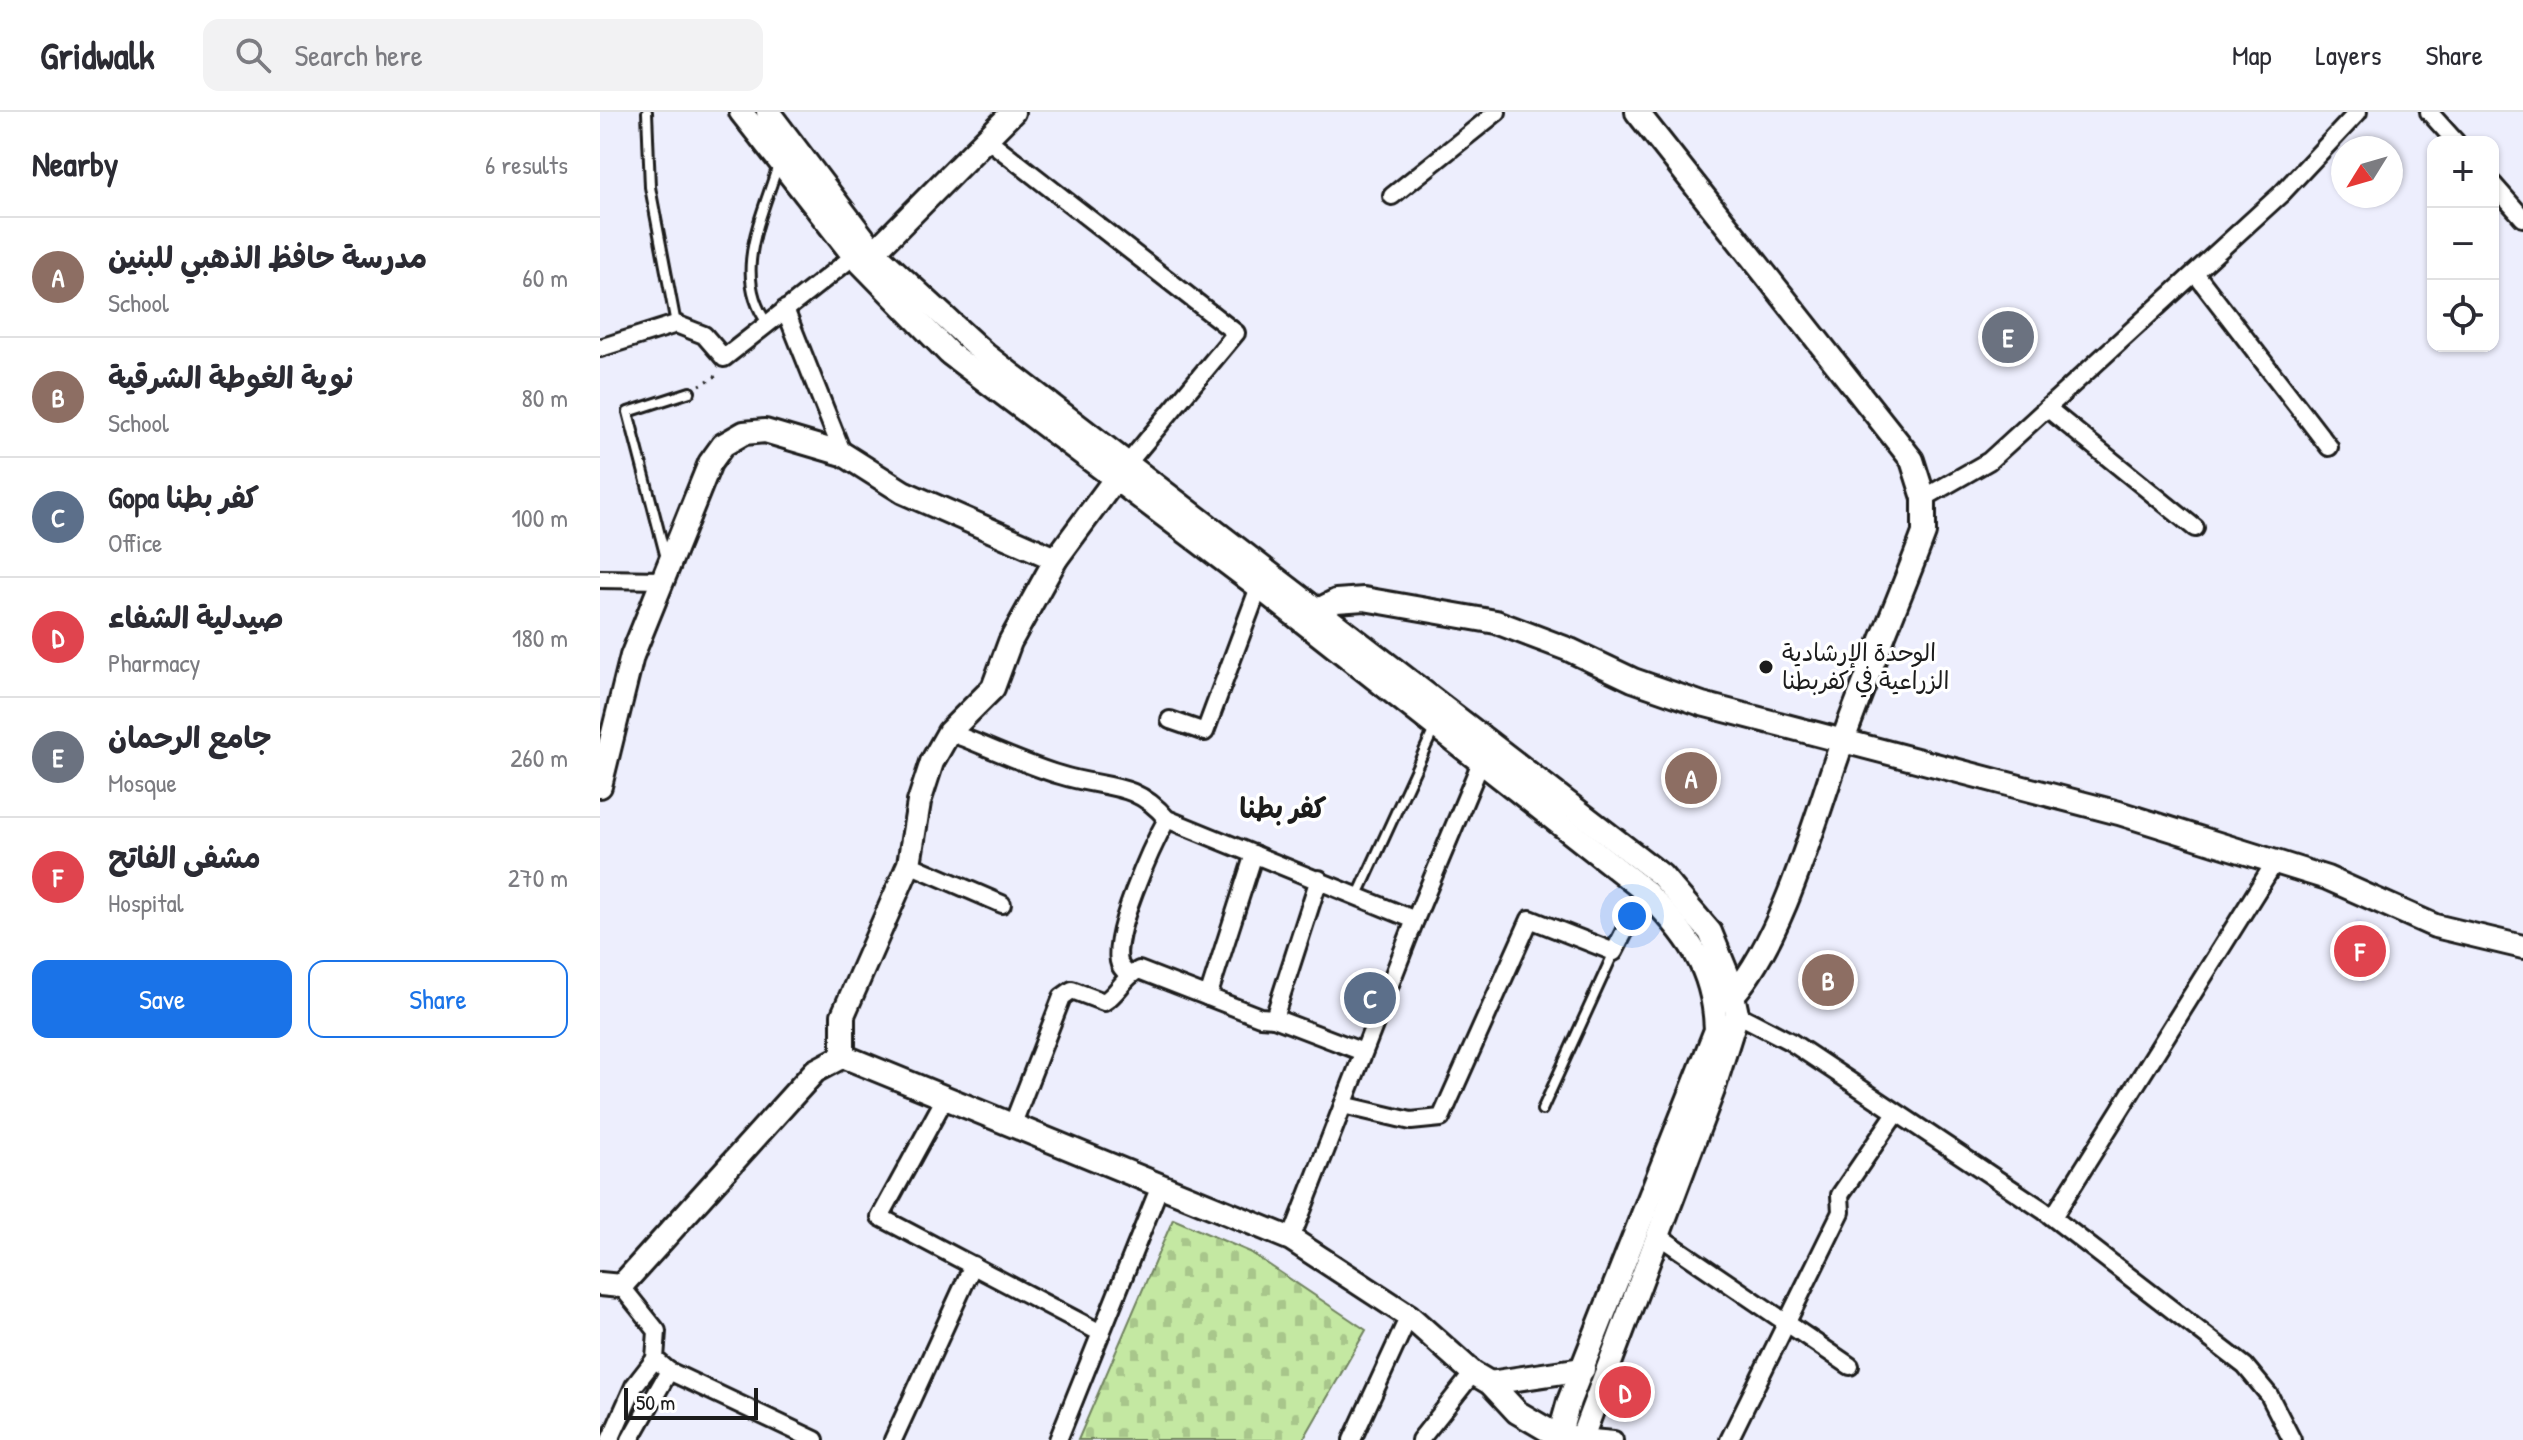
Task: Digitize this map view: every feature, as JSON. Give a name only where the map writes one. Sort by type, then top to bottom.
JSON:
[{"type":"street","points":[[741,112],[779,161],[864,254],[1259,587],[1645,891],[1684,931],[1710,983],[1716,1030],[1583,1369],[1570,1438]]},
{"type":"street","points":[[768,112],[864,254]]},
{"type":"street","points":[[600,348],[676,324],[704,335],[724,358],[785,309],[864,254],[1013,112]]},
{"type":"street","points":[[1392,196],[1497,112]]},
{"type":"street","points":[[1570,1438],[1713,1090],[1735,1004],[1756,969],[1809,840],[1842,742],[1924,533],[1924,498],[1912,460],[1637,112]]},
{"type":"street","points":[[1924,498],[1989,461],[2282,193],[2358,112]]},
{"type":"street","points":[[2429,112],[2451,136]]},
{"type":"street","points":[[843,1056],[843,1015],[909,864],[919,802],[932,762],[949,732],[993,688],[1010,642],[1056,559],[1121,471],[1236,333],[987,139]]},
{"type":"street","points":[[2499,191],[2523,218]]},
{"type":"street","points":[[2195,273],[2329,447]]},
{"type":"street","points":[[785,309],[843,454]]},
{"type":"street","points":[[2047,408],[2195,528]]},
{"type":"street","points":[[600,786],[632,656],[665,573],[710,463],[723,445],[744,433],[765,431],[843,454],[903,492],[1056,559]]},
{"type":"street","points":[[1121,471],[1320,609],[1661,875],[1710,932],[1735,1004],[2053,1217],[2245,1366],[2269,1395],[2292,1440]]},
{"type":"street","points":[[600,579],[665,573]]},
{"type":"street","points":[[1170,720],[1205,732],[1259,587]]},
{"type":"street","points":[[1320,609],[1336,601],[1364,599],[1496,622],[1570,650],[1633,680],[1702,704],[2119,813],[2327,878],[2435,926],[2523,947]]},
{"type":"street","points":[[949,732],[1062,776],[1105,784],[1150,799],[1167,819],[1415,920]]},
{"type":"street","points":[[1291,1239],[1415,920],[1481,762]]},
{"type":"street","points":[[1128,975],[1119,964],[1119,941],[1155,840],[1167,819]]},
{"type":"street","points":[[1208,997],[1254,854]]},
{"type":"street","points":[[2053,1217],[2275,862]]},
{"type":"street","points":[[909,864],[1002,904]]},
{"type":"street","points":[[1274,1018],[1319,879]]},
{"type":"street","points":[[1343,1105],[1411,1121],[1441,1118],[1530,919],[1614,952],[1645,891]]},
{"type":"street","points":[[1012,1126],[1062,997],[1072,990],[1104,1002],[1115,996],[1128,975],[1139,970],[1260,1017],[1274,1018],[1363,1052]]},
{"type":"street","points":[[843,1056],[1291,1239],[1409,1316],[1517,1412],[1570,1438],[1614,1440]]},
{"type":"street","points":[[610,1440],[634,1386],[655,1359],[657,1331],[610,1285],[815,1071],[843,1056]]},
{"type":"street","points":[[945,1098],[880,1217],[1101,1333]]},
{"type":"street","points":[[1729,1440],[1841,1212],[1840,1195],[1896,1113]]},
{"type":"street","points":[[1058,1440],[1160,1186]]},
{"type":"street","points":[[1656,1234],[1850,1366]]},
{"type":"street","points":[[893,1440],[973,1265]]},
{"type":"street","points":[[1352,1440],[1409,1316]]},
{"type":"street","points":[[655,1359],[669,1371],[815,1440]]},
{"type":"street","points":[[1420,1440],[1482,1378],[1583,1369]]},
{"type":"street","points":[[630,1440],[669,1371]]},
{"type":"lane","points":[[647,112],[650,187],[676,324]]},
{"type":"lane","points":[[768,324],[754,306],[748,267],[779,161]]},
{"type":"lane","points":[[665,573],[628,412],[690,392]]},
{"type":"lane","points":[[1358,895],[1436,726]]},
{"type":"lane","points":[[1542,1110],[1614,952]]},
{"type":"path","points":[[690,392],[724,371],[724,358]]},
{"type":"shaded area","points":[[2357,919],[2388,940],[2363,983],[2333,962]]},
{"type":"green space","points":[[1173,1219],[1250,1252],[1366,1330],[1303,1440],[1078,1440]]},
{"type":"place","name":"جامع الرحمان","points":[[2008,337]]},
{"type":"place","name":"الوحدة الإرشادية الزراعية في كفربطنا","points":[[1766,667]]},
{"type":"place","name":"مدرسة حافظ الذهبي للبنين","points":[[1691,778]]},
{"type":"place","name":"مشفى الفاتح","points":[[2360,951]]},
{"type":"place","name":"نوية الغوطة الشرقية","points":[[1828,980]]},
{"type":"place","name":"Gopa كفر بطنا","points":[[1370,998]]},
{"type":"place","name":"صيدلية الشفاء","points":[[1625,1392]]},
{"type":"district","name":"كفر بطنا","points":[[1283,808]]}]
